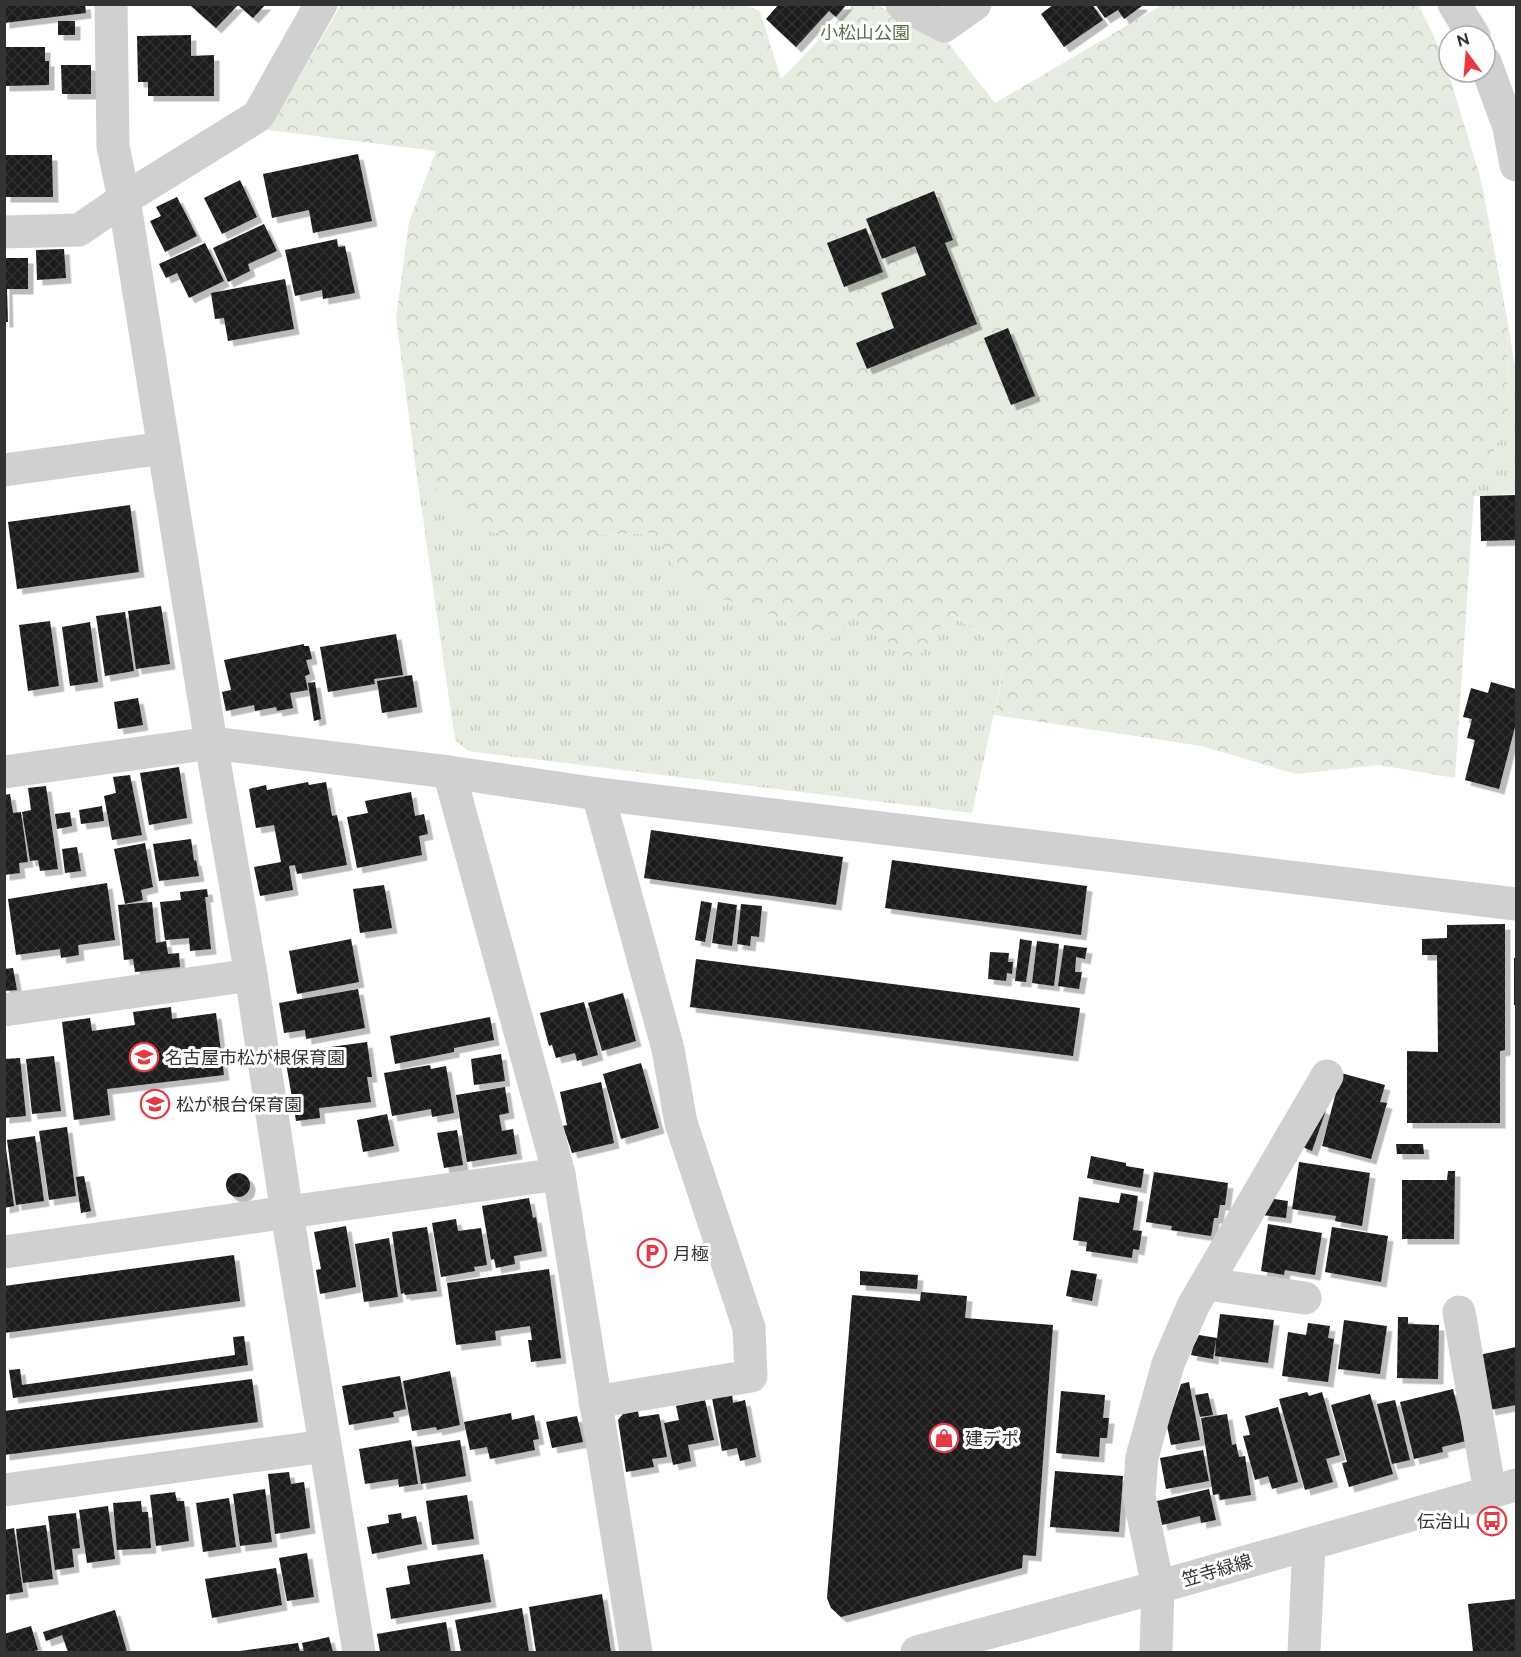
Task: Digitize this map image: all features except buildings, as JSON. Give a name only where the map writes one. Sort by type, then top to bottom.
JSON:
[{"type":"street","points":[[111,4],[113,146],[124,199],[211,743],[251,975],[287,1214],[359,1653]]},
{"type":"street","points":[[4,232],[79,230],[124,199],[258,116],[321,4]]},
{"type":"street","points":[[902,4],[944,26],[975,4]]},
{"type":"street","points":[[1493,84],[1509,127],[1516,165]]},
{"type":"street","points":[[4,470],[164,448]]},
{"type":"street","points":[[4,772],[211,743],[449,772],[598,794],[1516,904]]},
{"type":"street","points":[[449,772],[559,1174],[636,1653]]},
{"type":"street","points":[[596,1402],[751,1376],[749,1328],[681,1123],[668,1049],[598,794]]},
{"type":"street","points":[[4,1010],[251,975]]},
{"type":"street","points":[[1156,1653],[1158,1587],[1139,1496],[1142,1457],[1168,1364],[1193,1306],[1327,1076]]},
{"type":"street","points":[[4,1252],[559,1174]]},
{"type":"street","points":[[1207,1284],[1305,1298]]},
{"type":"street","points":[[1459,1312],[1503,1489]]},
{"type":"street","points":[[4,1490],[325,1446]]},
{"type":"street","name":"笠寺緑線","points":[[917,1653],[1503,1489]]},
{"type":"street","points":[[1304,1653],[1309,1544]]},
{"type":"green space","name":"小松山公園","points":[[341,5],[745,5],[760,11],[781,79],[853,5],[877,5],[948,43],[995,103],[1162,5],[1419,5],[1437,43],[1437,84],[1452,84],[1481,180],[1507,318],[1508,419],[1474,496],[1455,778],[1379,765],[1296,774],[1202,746],[994,715],[1007,653],[951,613],[913,664],[855,614],[835,637],[816,640],[793,625],[749,605],[694,594],[650,533],[601,535],[552,543],[480,530],[416,470],[396,318],[409,222],[436,151],[268,130]]},
{"type":"green space","points":[[1507,318],[1516,373],[1516,494],[1474,496],[1508,419]]},
{"type":"green space","points":[[416,470],[480,530],[601,535],[651,533],[694,594],[749,605],[793,625],[816,640],[835,637],[854,614],[950,613],[1007,653],[972,813],[468,751],[455,740]]},
{"type":"place","name":"名古屋市松が根保育園","points":[[144,1057]]},
{"type":"place","name":"松が根台保育園","points":[[155,1104]]},
{"type":"place","name":"月極","points":[[652,1253]]},
{"type":"place","name":"建デポ","points":[[944,1438]]},
{"type":"place","name":"伝治山","points":[[1492,1521]]}]
